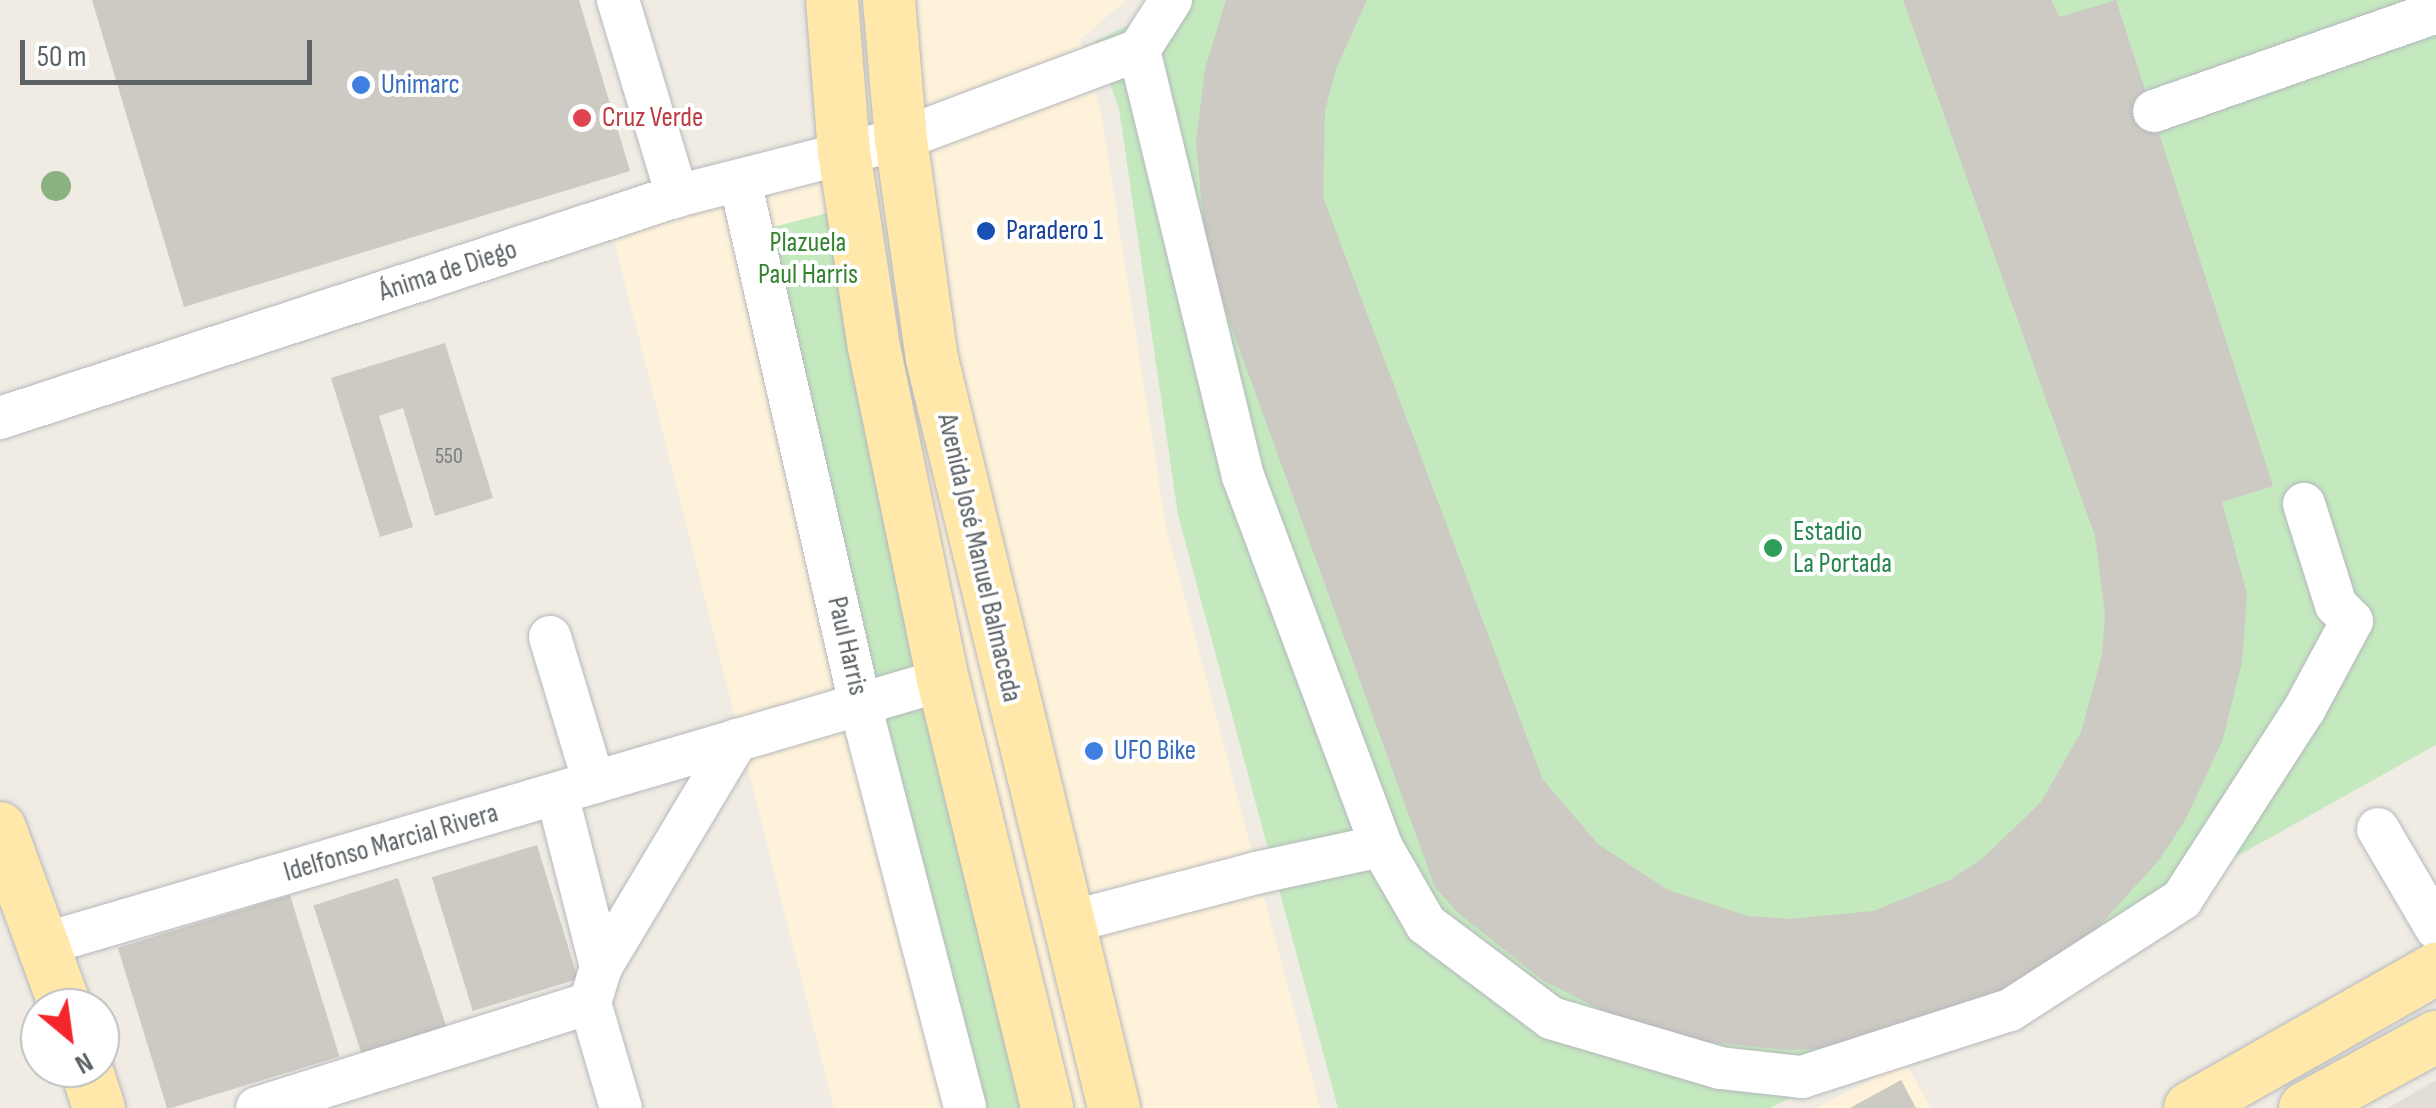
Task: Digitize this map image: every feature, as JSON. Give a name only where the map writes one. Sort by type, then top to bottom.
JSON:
[{"type":"main road","name":"Avenida José Manuel Balmaceda","points":[[832,0],[844,152],[874,347],[943,680],[1046,1108]]},
{"type":"main road","name":"Avenida José Manuel Balmaceda","points":[[889,0],[901,139],[932,359],[1114,1108]]},
{"type":"main road","points":[[0,828],[59,988]]},
{"type":"main road","points":[[2190,1108],[2436,969]]},
{"type":"main road","points":[[2305,1108],[2436,1037]]},
{"type":"street","points":[[618,0],[676,196]]},
{"type":"street","points":[[1171,0],[1139,50],[1243,476],[1382,846],[1426,924],[1551,1018],[1720,1068],[1802,1076],[2010,1010],[2182,899],[2304,710],[2352,621],[2336,605],[2304,504]]},
{"type":"street","points":[[2154,110],[2436,12]]},
{"type":"street","name":"Ánima de Diego","points":[[0,418],[676,196],[901,139],[1139,50]]},
{"type":"street","name":"Paul Harris","points":[[740,181],[860,704],[965,1108]]},
{"type":"street","points":[[550,637],[576,788],[595,985],[620,1108]]},
{"type":"street","name":"Idelfonso Marcial Rivera","points":[[44,944],[943,680]]},
{"type":"street","points":[[258,1108],[595,985],[737,740]]},
{"type":"street","points":[[2378,829],[2436,928]]},
{"type":"street","points":[[1066,923],[1256,873],[1382,846]]},
{"type":"shaded area","points":[[813,0],[1126,0],[1080,40],[1101,112],[1166,527],[1320,1108],[834,1108],[604,200],[828,136]]},
{"type":"shaded area","points":[[1905,1062],[1931,1108],[1816,1108]]},
{"type":"shaded area","points":[[2436,1080],[2436,1108],[2388,1108]]},
{"type":"green space","name":"Estadio La Portada","points":[[1149,0],[2436,0],[2436,745],[1935,1025],[1770,1108],[1338,1108],[1178,515],[1119,108],[1094,42],[1131,24]]},
{"type":"green space","name":"Plazuela Paul Harris","points":[[831,212],[1025,1108],[983,1108],[865,680],[769,228]]},
{"type":"building","name":"Unimarc","points":[[92,0],[579,0],[630,171],[184,307]]},
{"type":"building","points":[[1226,0],[1367,0],[1336,69],[1325,111],[1323,197],[1543,780],[1598,844],[1668,890],[1748,916],[1790,919],[1874,911],[1950,880],[1983,858],[2041,802],[2081,732],[2102,655],[2105,615],[2095,536],[1903,0],[2051,0],[2060,17],[2116,0],[2273,486],[2222,502],[2247,594],[2242,662],[2223,739],[2186,819],[2160,859],[2093,933],[2012,991],[1832,1048],[1792,1050],[1696,1041],[1617,1018],[1544,981],[1458,913],[1435,887],[1207,260],[1196,142],[1205,69]]},
{"type":"building","points":[[445,343],[493,498],[435,516],[403,408],[379,416],[413,527],[380,537],[331,378]]},
{"type":"building","points":[[537,845],[578,979],[473,1011],[432,877]]},
{"type":"building","points":[[398,878],[447,1027],[362,1055],[313,906]]},
{"type":"building","points":[[290,895],[339,1057],[167,1108],[118,948]]},
{"type":"building","points":[[1901,1080],[1916,1108],[1850,1108]]},
{"type":"place","name":"Unimarc","points":[[361,85]]},
{"type":"place","name":"Cruz Verde","points":[[582,118]]},
{"type":"place","name":"Paradero 1","points":[[986,231]]},
{"type":"place","name":"Estadio La Portada","points":[[1773,548]]},
{"type":"place","name":"UFO Bike","points":[[1094,751]]}]
